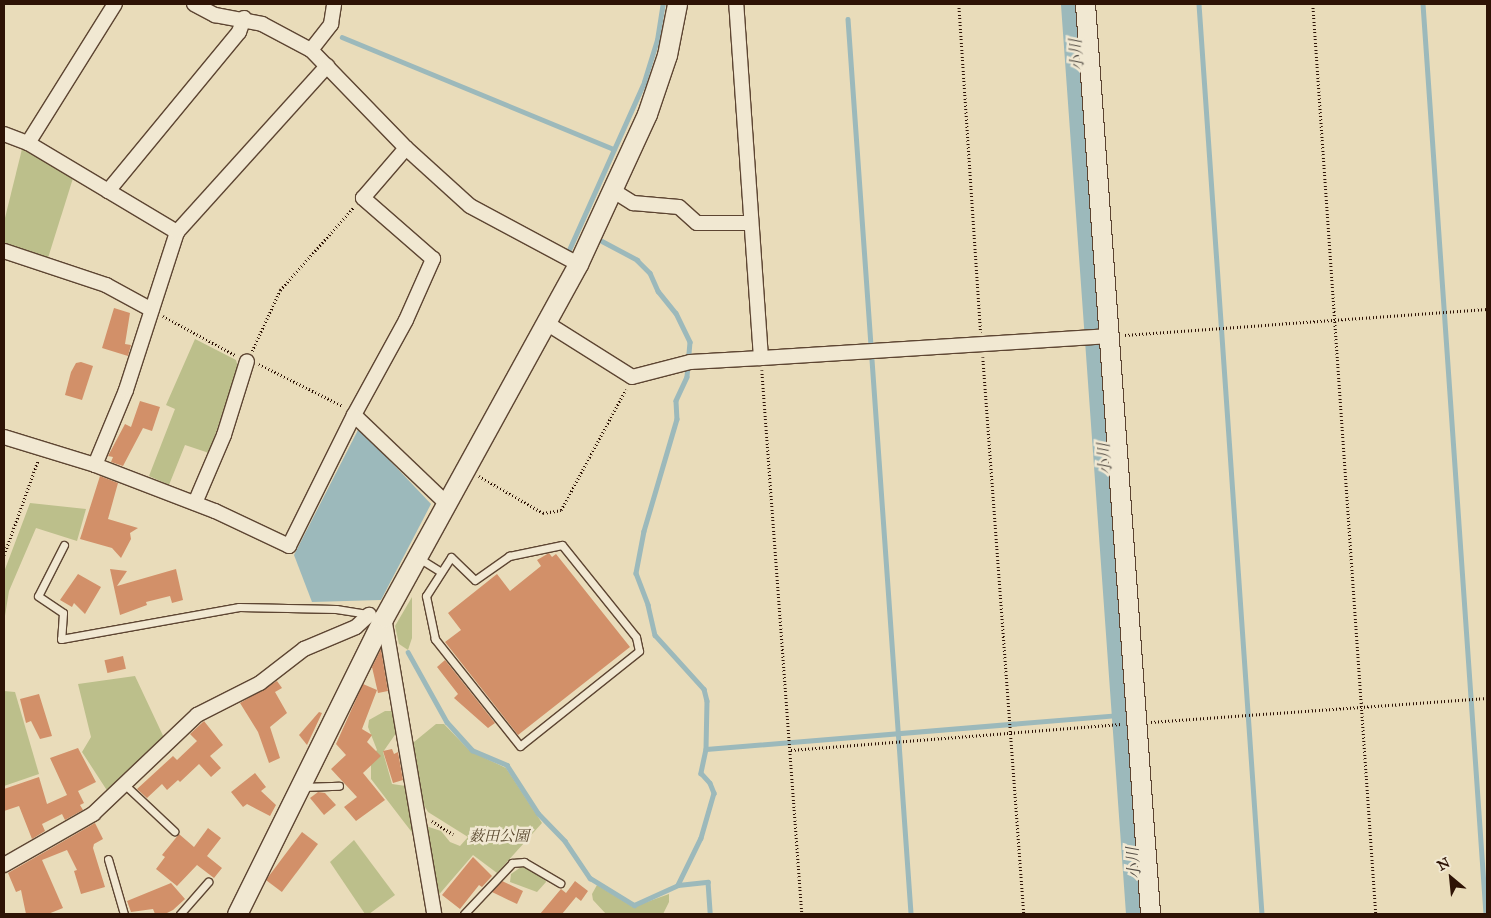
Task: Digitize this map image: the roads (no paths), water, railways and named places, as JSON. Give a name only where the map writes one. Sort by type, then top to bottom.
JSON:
[{"type":"street","points":[[28,143],[115,4]]},
{"type":"street","points":[[194,4],[215,15],[244,18],[262,24],[311,50],[406,148],[470,206],[578,264]]},
{"type":"street","points":[[311,50],[331,24],[334,4]]},
{"type":"street","points":[[237,914],[302,787],[377,616],[417,557],[548,324],[578,264],[650,105],[667,54],[677,4]]},
{"type":"street","points":[[736,4],[762,358]]},
{"type":"street","points":[[1085,4],[1111,336],[1150,914]]},
{"type":"street","points":[[108,191],[239,32],[244,18]]},
{"type":"street","points":[[95,465],[126,390],[177,232],[327,66]]},
{"type":"street","points":[[4,134],[28,143],[177,232]]},
{"type":"street","points":[[4,436],[95,465],[195,503],[289,546],[354,415],[406,320],[433,259],[363,198],[406,148]]},
{"type":"street","points":[[612,190],[636,204],[679,206],[697,224],[751,224]]},
{"type":"street","points":[[4,251],[106,285],[152,310]]},
{"type":"street","points":[[548,324],[632,377],[690,362],[1111,336]]},
{"type":"street","points":[[195,503],[224,436],[247,361]]},
{"type":"street","points":[[354,415],[446,504]]},
{"type":"street","points":[[4,865],[93,814],[197,715],[260,683],[304,649],[377,616]]},
{"type":"street","points":[[377,616],[418,812],[431,911]]},
{"type":"lane","points":[[64,545],[38,596],[63,613],[61,639],[239,607],[262,610],[336,609],[377,616]]},
{"type":"lane","points":[[562,545],[636,637],[639,651],[520,746],[435,639],[426,596],[441,572],[451,557],[475,580],[509,556],[562,545]]},
{"type":"lane","points":[[417,557],[441,572]]},
{"type":"lane","points":[[124,784],[174,831]]},
{"type":"lane","points":[[302,787],[339,786]]},
{"type":"lane","points":[[108,859],[124,914]]},
{"type":"lane","points":[[464,914],[512,863],[524,862],[560,883]]},
{"type":"lane","points":[[180,914],[208,882]]},
{"type":"water","points":[[359,428],[431,504],[381,600],[312,602],[294,555]]},
{"type":"waterway","points":[[569,250],[644,82],[657,40],[663,4]]},
{"type":"waterway","name":"小川","points":[[1073,4],[1138,914]]},
{"type":"waterway","points":[[1199,4],[1262,914]]},
{"type":"waterway","points":[[1423,4],[1486,914]]},
{"type":"waterway","points":[[848,19],[911,914]]},
{"type":"waterway","points":[[342,37],[614,149]]},
{"type":"waterway","points":[[602,241],[637,260],[650,273],[658,291],[676,313],[690,342],[687,377],[676,401],[677,419],[644,531],[636,573],[648,605],[655,635],[704,689],[707,701],[706,749],[701,773],[710,783],[714,793],[701,838],[678,885]]},
{"type":"waterway","points":[[408,652],[447,722],[472,750],[507,765],[538,813],[565,841],[590,878],[634,905],[678,885],[708,882],[710,914]]},
{"type":"waterway","points":[[706,749],[1124,715]]},
{"type":"park label","name":"薮田公園","points":[[499,837]]}]
